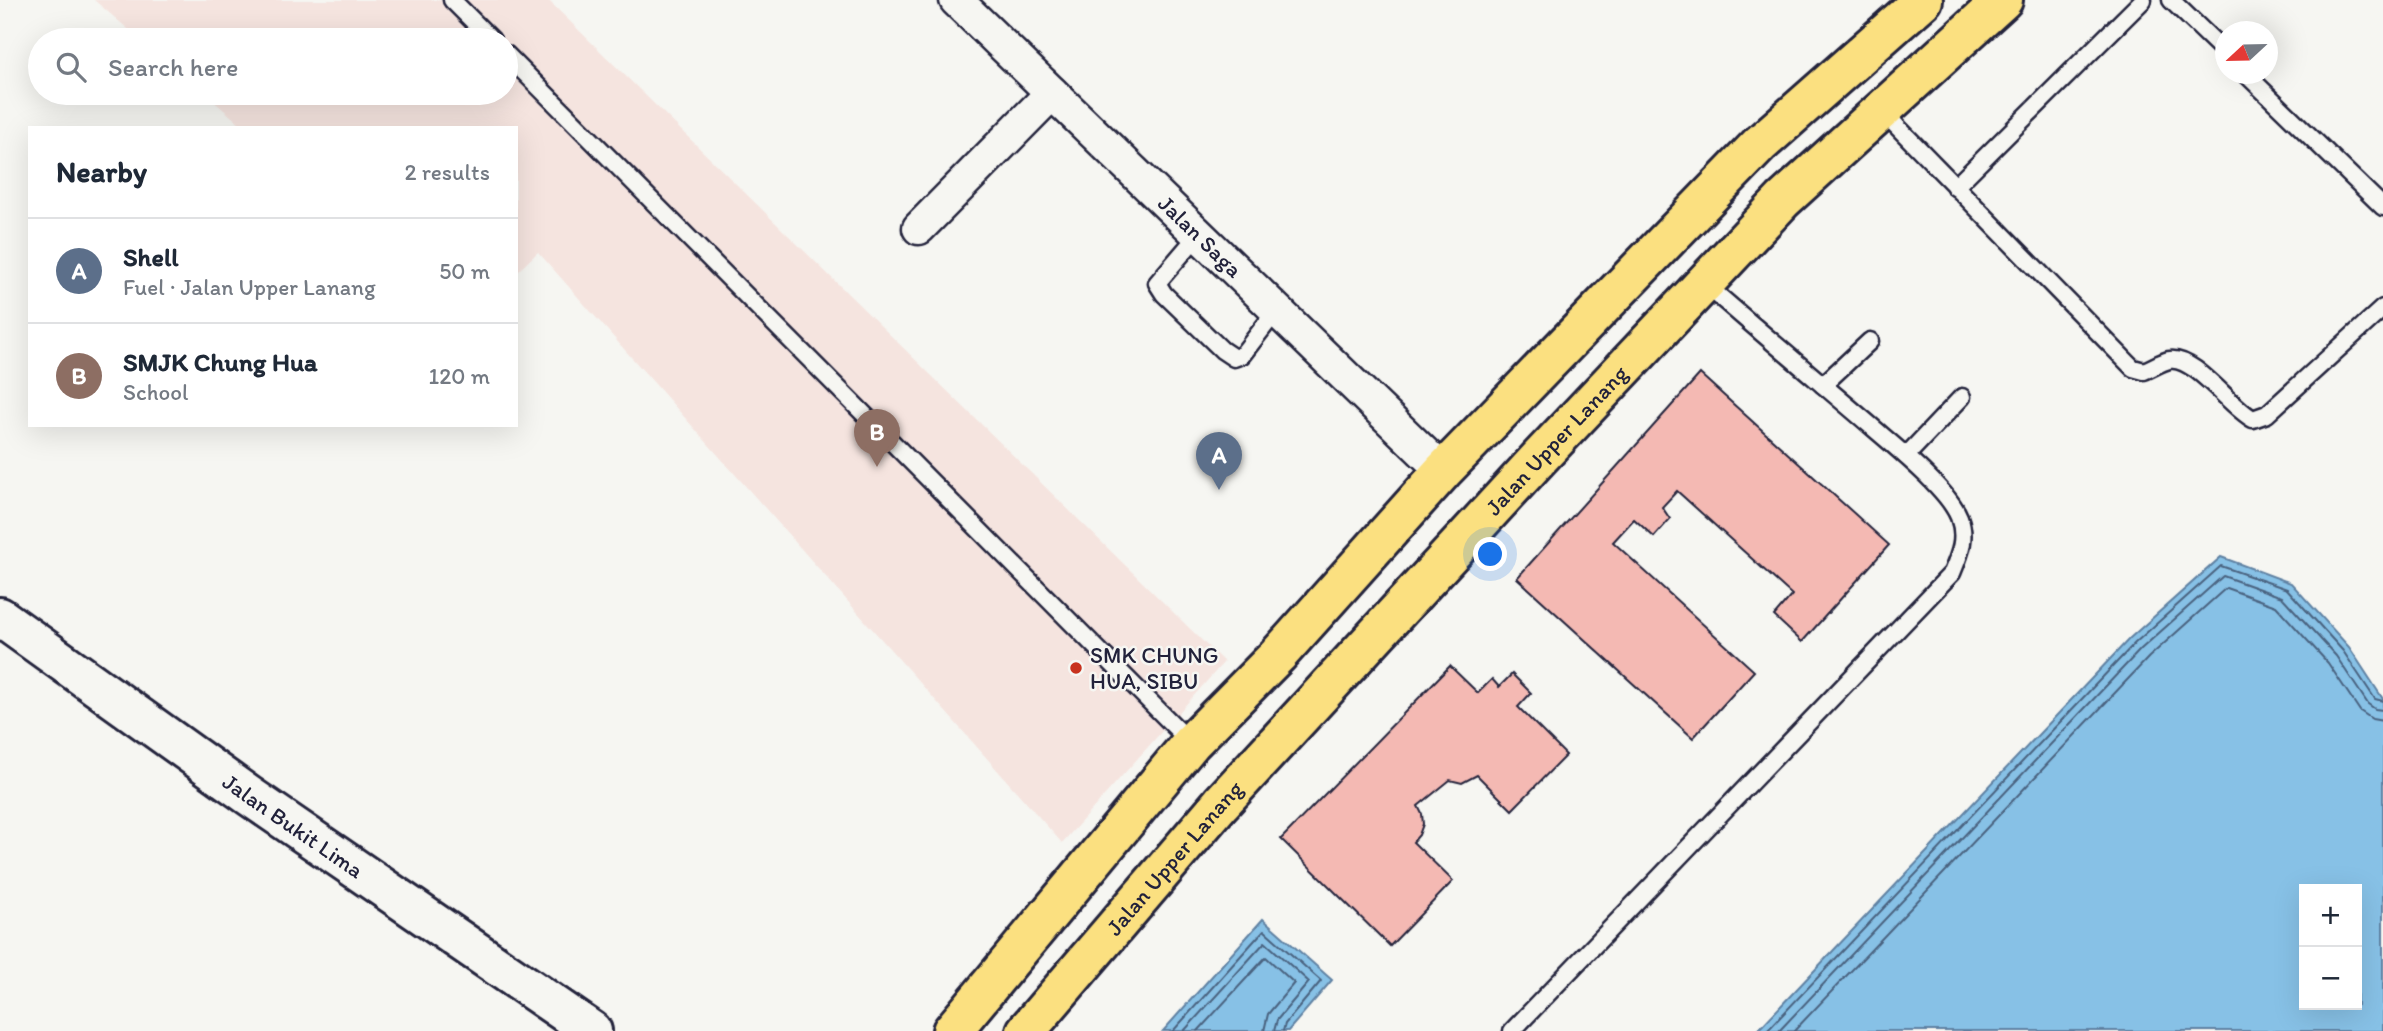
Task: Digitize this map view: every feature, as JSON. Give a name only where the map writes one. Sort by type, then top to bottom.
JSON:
[{"type":"main road","points":[[952,1031],[1191,743],[1278,655],[1443,471],[1760,144],[1923,0]]},
{"type":"main road","name":"Jalan Upper Lanang","points":[[1026,1031],[1221,803],[1704,283],[1783,200],[2003,0]]},
{"type":"main road","name":"Jalan Bukit Lima","points":[[0,617],[248,795],[592,1031]]},
{"type":"street","name":"Jalan Saga","points":[[956,0],[1443,471]]},
{"type":"street","points":[[919,228],[1052,93]]},
{"type":"lane","points":[[452,0],[480,28]]},
{"type":"lane","points":[[1955,187],[2143,0]]},
{"type":"lane","points":[[2171,0],[2215,43]]},
{"type":"lane","points":[[518,66],[1191,743]]},
{"type":"lane","points":[[2256,84],[2383,207]]},
{"type":"lane","points":[[1881,110],[2133,368],[2144,371],[2167,360],[2178,359],[2196,370],[2241,413],[2253,419],[2267,414],[2383,308]]},
{"type":"lane","points":[[1198,235],[1157,283],[1164,294],[1222,350],[1234,358],[1242,355],[1276,311]]},
{"type":"lane","points":[[1512,1031],[1952,573],[1962,548],[1963,532],[1958,515],[1939,490],[1906,456],[1704,283]]},
{"type":"lane","points":[[1823,385],[1870,341]]},
{"type":"lane","points":[[1906,456],[1962,397]]},
{"type":"shaded area","points":[[94,0],[548,0],[1224,662],[1062,843],[538,252],[518,271],[518,126],[243,126],[218,105],[518,105],[518,28],[127,28]]},
{"type":"water","points":[[2221,557],[2291,583],[2349,647],[2383,699],[2383,1031],[1757,1031],[2130,638]]},
{"type":"water","points":[[1263,919],[1332,980],[1288,1031],[1163,1031]]},
{"type":"building","points":[[1700,374],[1889,545],[1802,642],[1774,616],[1792,595],[1677,491],[1662,507],[1670,519],[1654,537],[1634,519],[1613,542],[1754,671],[1693,738],[1517,578]]},
{"type":"building","points":[[1450,666],[1478,693],[1492,679],[1499,687],[1512,674],[1531,693],[1518,707],[1566,755],[1512,810],[1477,775],[1462,783],[1450,780],[1418,806],[1423,824],[1413,842],[1453,881],[1390,946],[1281,839]]},
{"type":"place","name":"SMJK Chung Hua","points":[[877,467]]},
{"type":"place","name":"Shell","points":[[1219,490]]},
{"type":"place","name":"SMK CHUNG HUA, SIBU","points":[[1076,668]]}]
